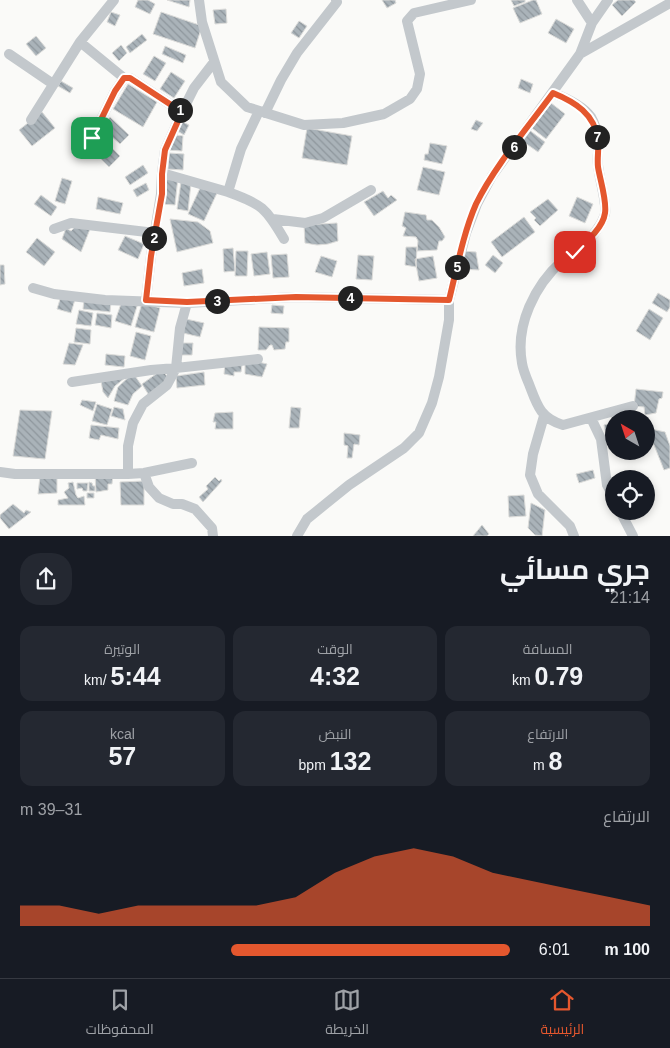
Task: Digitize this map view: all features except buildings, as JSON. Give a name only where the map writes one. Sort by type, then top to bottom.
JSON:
[{"type":"street","points":[[31,120],[80,42],[114,0]]},
{"type":"street","points":[[199,0],[202,22],[221,82],[247,107],[304,125],[343,123],[384,114],[410,99],[417,89],[420,74],[407,21],[410,16],[414,13],[471,0]]},
{"type":"street","points":[[228,192],[241,149],[297,53],[337,2],[336,0]]},
{"type":"street","points":[[577,0],[592,23]]},
{"type":"street","points":[[297,536],[307,519],[349,485],[404,448],[419,434],[432,403],[439,377],[449,320],[449,300],[466,232],[476,204],[492,176],[580,54],[592,23],[608,0]]},
{"type":"street","points":[[580,54],[670,3]]},
{"type":"street","points":[[80,42],[124,78],[130,78],[182,112]]},
{"type":"street","points":[[9,54],[53,84]]},
{"type":"street","points":[[146,300],[162,194],[165,150],[194,88],[214,62]]},
{"type":"street","points":[[92,138],[115,91],[124,78]]},
{"type":"street","points":[[553,93],[578,106],[591,117],[596,127],[598,164],[605,213],[601,224],[590,239],[562,261],[544,282],[528,308],[523,325],[521,362],[535,400],[544,416],[553,422],[564,425],[633,406]]},
{"type":"street","points":[[162,174],[250,199],[268,212],[284,239]]},
{"type":"street","points":[[273,220],[305,223],[323,218],[371,190]]},
{"type":"street","points":[[54,229],[71,223],[155,233]]},
{"type":"street","points":[[33,288],[54,294],[105,300],[187,302],[296,297],[449,300]]},
{"type":"street","points":[[128,474],[128,446],[133,423],[143,404],[167,385],[176,368],[180,328],[187,302]]},
{"type":"street","points":[[72,382],[151,370],[258,359]]},
{"type":"street","points":[[544,416],[533,454],[530,475],[538,494],[570,526],[574,536]]},
{"type":"street","points":[[590,418],[601,439],[606,470]]},
{"type":"street","points":[[0,472],[15,474],[128,474],[144,473],[192,463]]},
{"type":"street","points":[[144,473],[149,487],[159,498],[173,504],[182,504],[195,509],[212,528],[212,536]]},
{"type":"street","points":[[625,520],[633,536]]},
{"type":"route","points":[[92,138],[115,91],[124,78],[130,78],[182,112],[165,150],[162,194],[151,256],[146,300],[187,302],[296,297],[449,300],[466,232],[476,204],[492,176],[553,93],[578,106],[591,117],[596,127],[598,139],[598,164],[605,213],[601,224],[590,239],[575,252]]}]
